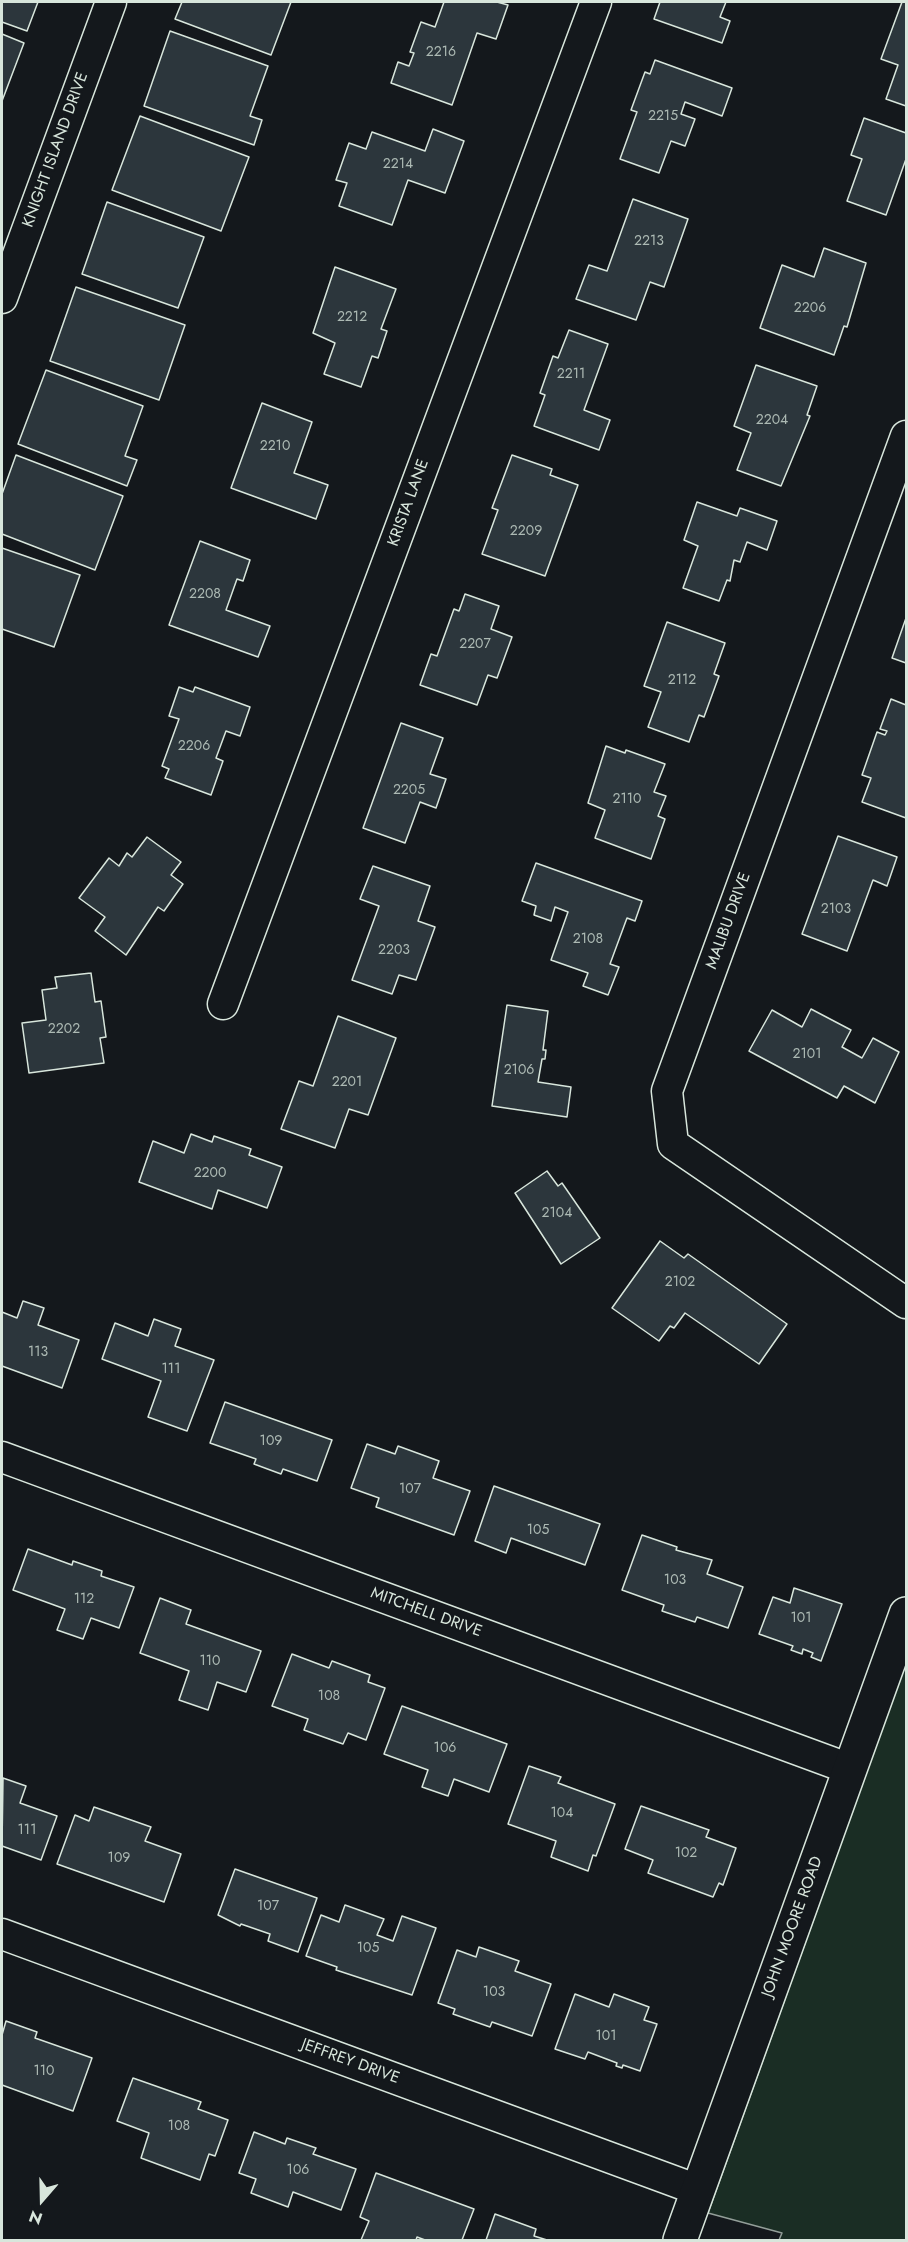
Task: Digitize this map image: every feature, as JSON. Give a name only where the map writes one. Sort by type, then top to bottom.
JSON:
[{"type":"street","name":"KNIGHT ISLAND DRIVE","points":[[2,298],[111,2]]},
{"type":"street","name":"KRISTA LANE","points":[[223,1004],[596,2]]},
{"type":"street","name":"MALIBU DRIVE","points":[[906,436],[667,1091],[673,1144],[906,1303]]},
{"type":"street","name":"MITCHELL DRIVE","points":[[2,1457],[850,1769]]},
{"type":"street","name":"JOHN MOORE ROAD","points":[[680,2241],[906,1614]]},
{"type":"street","name":"JEFFREY DRIVE","points":[[2,1934],[698,2190]]},
{"type":"green space","points":[[906,1662],[906,2240],[779,2240],[782,2233],[708,2213]]},
{"type":"building","points":[[2,2],[38,2],[27,31],[2,22]]},
{"type":"building","points":[[182,2],[291,2],[271,55],[175,19]]},
{"type":"building","points":[[444,2],[497,2],[508,5],[496,39],[477,33],[452,105],[391,83],[398,62],[409,66],[414,53],[410,52],[421,22],[435,27]]},
{"type":"building","points":[[660,2],[726,2],[720,17],[730,21],[722,43],[654,19]]},
{"type":"building","points":[[902,2],[906,2],[906,106],[886,99],[898,65],[881,59]]},
{"type":"building","points":[[170,31],[268,66],[250,116],[262,120],[254,145],[144,106]]},
{"type":"building","points":[[2,34],[24,43],[2,101]]},
{"type":"building","points":[[655,60],[732,88],[722,116],[685,102],[681,114],[695,119],[685,146],[671,141],[659,173],[620,159],[637,112],[631,110],[645,72],[650,74]]},
{"type":"building","points":[[140,116],[249,157],[221,231],[112,190]]},
{"type":"building","points":[[864,118],[906,133],[906,159],[886,215],[847,201],[862,159],[851,155]]},
{"type":"building","points":[[433,129],[464,141],[445,193],[408,180],[392,225],[339,206],[347,183],[336,180],[349,143],[366,149],[372,132],[425,151]]},
{"type":"building","points":[[633,199],[688,219],[664,287],[650,282],[636,320],[576,299],[589,265],[607,271]]},
{"type":"building","points":[[107,202],[204,237],[178,308],[82,274]]},
{"type":"building","points":[[824,248],[866,263],[847,327],[844,326],[834,355],[760,328],[782,265],[814,277]]},
{"type":"building","points":[[335,267],[396,289],[381,329],[387,331],[378,358],[372,356],[361,387],[324,374],[335,343],[313,333]]},
{"type":"building","points":[[76,287],[185,325],[159,400],[50,361]]},
{"type":"building","points":[[569,330],[608,344],[584,410],[610,420],[599,450],[534,426],[545,395],[540,393],[553,356],[558,358]]},
{"type":"building","points":[[756,365],[817,386],[807,415],[810,416],[781,486],[737,470],[751,433],[734,426]]},
{"type":"building","points":[[46,370],[143,406],[125,456],[137,460],[127,486],[18,444]]},
{"type":"building","points":[[262,403],[312,422],[294,473],[328,485],[316,519],[231,488]]},
{"type":"building","points":[[16,455],[123,496],[95,570],[2,534],[2,494]]},
{"type":"building","points":[[512,455],[552,469],[550,475],[578,485],[545,576],[482,554],[498,510],[492,508]]},
{"type":"building","points":[[697,502],[737,516],[740,508],[777,521],[767,550],[747,542],[740,562],[734,560],[730,581],[727,580],[719,601],[683,588],[698,546],[684,540]]},
{"type":"building","points":[[200,541],[250,560],[243,581],[237,579],[226,610],[270,626],[258,657],[169,625]]},
{"type":"building","points":[[2,548],[80,575],[54,647],[2,629]]},
{"type":"building","points":[[465,594],[499,606],[491,629],[512,637],[497,678],[488,675],[477,705],[420,685],[431,654],[437,656],[454,609],[459,611]]},
{"type":"building","points":[[906,618],[906,663],[892,658]]},
{"type":"building","points":[[667,622],[725,643],[714,674],[719,676],[704,717],[699,715],[689,742],[648,727],[661,692],[644,686]]},
{"type":"building","points":[[179,687],[193,692],[195,687],[250,707],[240,736],[226,731],[216,758],[223,761],[211,795],[165,778],[169,769],[162,766],[179,719],[169,716]]},
{"type":"building","points":[[891,699],[906,705],[906,818],[862,802],[871,778],[862,775],[877,732],[885,735],[887,731],[880,729]]},
{"type":"building","points":[[401,723],[443,738],[430,774],[446,779],[436,808],[420,802],[405,843],[363,828]]},
{"type":"building","points":[[606,746],[625,753],[626,750],[665,764],[654,792],[666,796],[658,816],[665,819],[651,859],[595,838],[605,810],[588,803]]},
{"type":"building","points":[[838,836],[897,857],[887,886],[873,880],[847,951],[802,934]]},
{"type":"building","points":[[147,837],[181,862],[171,875],[183,884],[164,911],[158,907],[126,955],[95,931],[105,917],[79,898],[109,858],[119,866],[127,853],[132,857]]},
{"type":"building","points":[[536,863],[642,901],[635,921],[627,918],[610,964],[619,967],[608,995],[583,986],[588,973],[551,960],[568,912],[555,907],[551,921],[534,915],[536,906],[522,901]]},
{"type":"building","points":[[373,866],[430,886],[418,921],[435,927],[416,980],[399,975],[392,994],[352,980],[379,906],[360,899]]},
{"type":"building","points":[[91,973],[95,1002],[101,1001],[106,1037],[100,1038],[104,1063],[29,1073],[22,1023],[46,1020],[42,990],[57,988],[55,977]]},
{"type":"building","points":[[507,1005],[548,1011],[543,1050],[546,1050],[545,1059],[542,1059],[538,1082],[571,1087],[567,1117],[492,1106]]},
{"type":"building","points":[[811,1009],[851,1030],[842,1047],[862,1058],[873,1038],[899,1052],[875,1103],[844,1086],[837,1098],[749,1051],[772,1010],[802,1027]]},
{"type":"building","points":[[338,1016],[396,1038],[368,1115],[349,1109],[335,1148],[281,1129],[299,1081],[313,1086]]},
{"type":"building","points":[[191,1134],[212,1142],[214,1136],[251,1149],[249,1155],[282,1167],[267,1208],[218,1190],[212,1209],[139,1182],[153,1141],[184,1153]]},
{"type":"building","points":[[547,1171],[558,1186],[562,1183],[600,1238],[561,1264],[515,1193]]},
{"type":"building","points":[[660,1241],[684,1258],[688,1254],[787,1324],[759,1364],[685,1313],[674,1328],[670,1326],[659,1341],[612,1308]]},
{"type":"building","points":[[23,1301],[44,1308],[38,1325],[79,1340],[62,1388],[2,1366],[2,1312],[17,1318]]},
{"type":"building","points":[[154,1319],[181,1329],[175,1346],[214,1360],[187,1431],[148,1417],[161,1381],[102,1359],[115,1323],[148,1336]]},
{"type":"building","points":[[225,1402],[332,1440],[317,1481],[283,1469],[281,1474],[254,1464],[256,1459],[210,1443]]},
{"type":"building","points":[[367,1444],[395,1454],[398,1446],[439,1461],[433,1478],[470,1491],[454,1535],[376,1507],[379,1498],[351,1488]]},
{"type":"building","points":[[494,1486],[600,1524],[585,1565],[511,1538],[506,1553],[475,1541]]},
{"type":"building","points":[[642,1535],[677,1547],[676,1550],[712,1560],[707,1574],[743,1587],[728,1628],[697,1617],[695,1622],[662,1611],[664,1605],[622,1590]]},
{"type":"building","points":[[28,1549],[72,1565],[73,1561],[102,1571],[101,1576],[134,1587],[119,1628],[91,1618],[83,1639],[57,1630],[65,1609],[13,1590]]},
{"type":"building","points":[[794,1588],[842,1604],[821,1661],[811,1657],[813,1653],[803,1649],[802,1654],[791,1650],[793,1646],[759,1634],[773,1597],[790,1603]]},
{"type":"building","points":[[160,1598],[191,1610],[186,1624],[261,1651],[246,1692],[217,1682],[208,1710],[179,1700],[189,1671],[140,1653]]},
{"type":"building","points":[[292,1654],[329,1668],[332,1661],[370,1675],[368,1682],[385,1688],[366,1740],[348,1733],[343,1744],[304,1730],[308,1719],[272,1706]]},
{"type":"building","points":[[402,1706],[507,1744],[489,1792],[454,1779],[448,1796],[422,1787],[428,1770],[384,1754]]},
{"type":"building","points":[[529,1766],[561,1777],[558,1783],[615,1804],[596,1856],[593,1855],[588,1871],[551,1857],[556,1841],[508,1824]]},
{"type":"building","points":[[3,1778],[26,1786],[20,1803],[57,1816],[41,1860],[2,1846]]},
{"type":"building","points":[[641,1806],[709,1830],[706,1837],[736,1848],[723,1885],[719,1883],[713,1897],[648,1873],[653,1860],[625,1849]]},
{"type":"building","points":[[94,1807],[151,1827],[145,1841],[181,1854],[164,1902],[57,1864],[75,1815],[89,1821]]},
{"type":"building","points":[[235,1869],[317,1898],[298,1952],[268,1941],[270,1934],[241,1924],[240,1926],[218,1915]]},
{"type":"building","points":[[345,1905],[384,1919],[377,1935],[393,1941],[402,1916],[436,1928],[412,1995],[336,1970],[337,1967],[306,1956],[321,1915],[339,1922]]},
{"type":"building","points":[[479,1947],[519,1961],[515,1971],[551,1984],[532,2036],[492,2022],[490,2027],[453,2014],[455,2009],[438,2003],[457,1950],[476,1957]]},
{"type":"building","points":[[575,1994],[609,2007],[614,1994],[649,2007],[644,2020],[657,2024],[640,2071],[623,2065],[622,2068],[616,2066],[617,2063],[588,2052],[585,2059],[555,2049]]},
{"type":"building","points":[[6,2021],[37,2032],[35,2038],[92,2058],[73,2111],[2,2085],[2,2035]]},
{"type":"building","points":[[133,2078],[201,2102],[198,2109],[228,2120],[215,2156],[209,2154],[200,2180],[141,2158],[149,2133],[117,2121]]},
{"type":"building","points":[[254,2132],[285,2144],[287,2138],[316,2148],[313,2154],[356,2169],[341,2210],[293,2192],[288,2207],[251,2193],[256,2179],[239,2173]]},
{"type":"building","points":[[376,2173],[474,2209],[462,2240],[425,2240],[417,2237],[416,2240],[361,2240],[369,2221],[360,2217]]},
{"type":"building","points":[[495,2214],[536,2229],[534,2236],[547,2240],[486,2240]]}]
